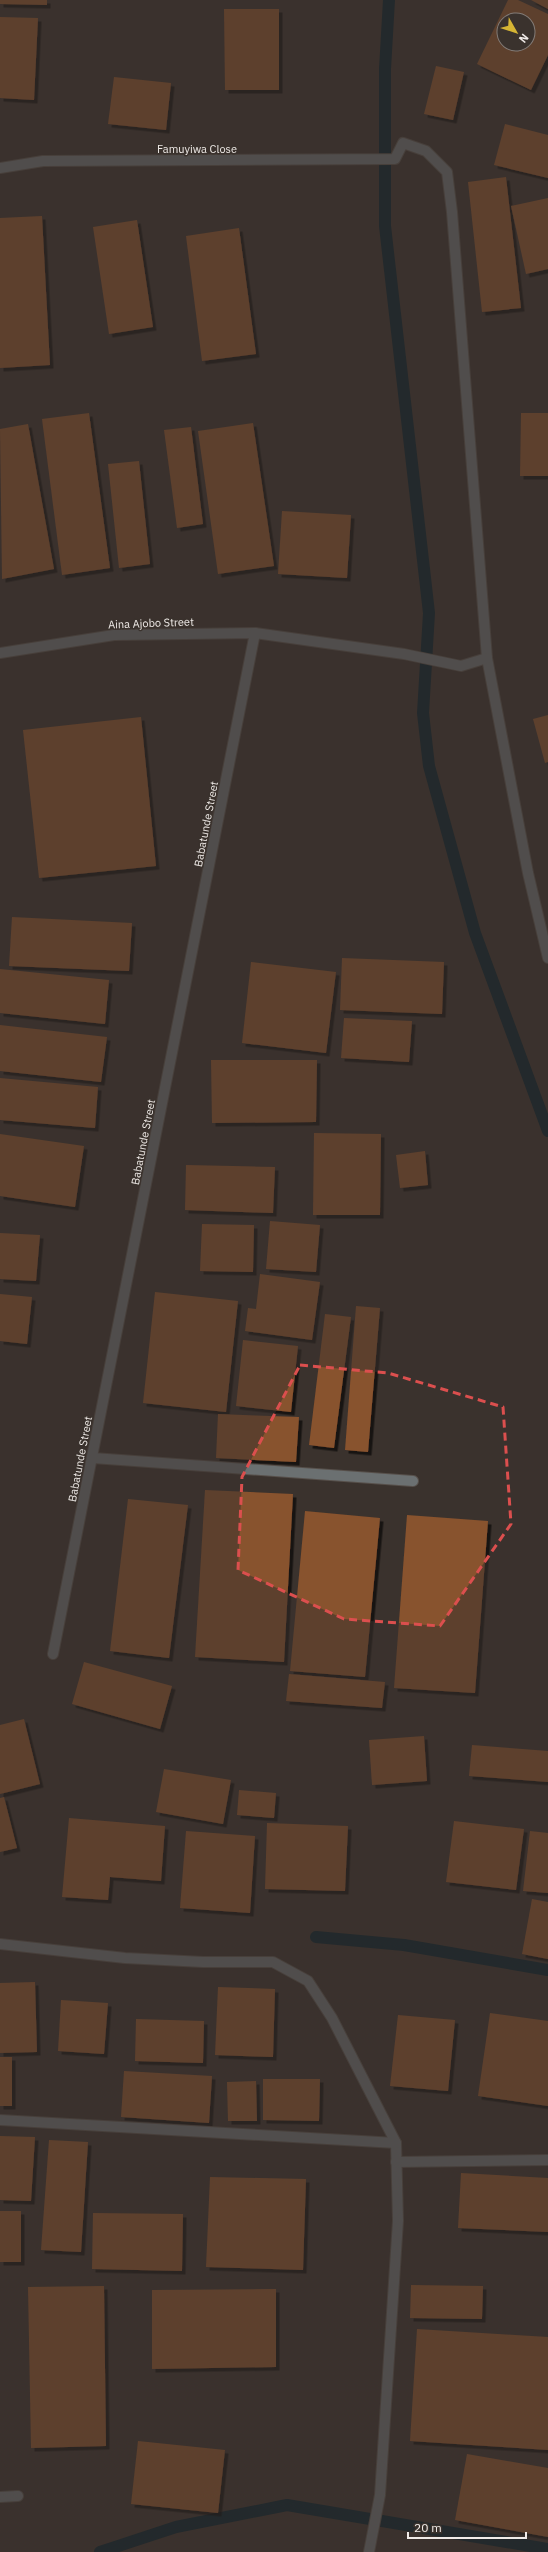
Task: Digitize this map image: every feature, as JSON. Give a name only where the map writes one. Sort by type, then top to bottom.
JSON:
[{"type":"street","name":"Famuyiwa Close","points":[[0,168],[43,161],[395,159],[403,143],[426,151],[447,172],[452,212],[487,658]]},
{"type":"street","name":"Aina Ajobo Street","points":[[0,653],[114,635],[255,633],[404,654],[461,666],[487,658]]},
{"type":"street","name":"Babatunde Street","points":[[53,1654],[255,633]]},
{"type":"street","points":[[487,658],[528,874],[548,958]]},
{"type":"street","points":[[93,1458],[414,1481]]},
{"type":"street","points":[[0,1944],[125,1958],[203,1962],[273,1962],[308,1981],[332,2018],[396,2143],[398,2220],[380,2495],[369,2552]]},
{"type":"street","points":[[0,2120],[396,2143]]},
{"type":"street","points":[[396,2162],[548,2160]]},
{"type":"street","points":[[0,2496],[18,2496]]},
{"type":"highlighted area","points":[[300,1365],[388,1373],[503,1407],[511,1524],[440,1626],[344,1619],[238,1570],[242,1477]]},
{"type":"building","points":[[0,0],[47,0],[47,5],[0,4]]},
{"type":"building","points":[[508,0],[518,0],[548,14],[548,55],[531,90],[477,64],[496,25],[496,52],[536,52],[536,12],[502,12]]},
{"type":"building","points":[[531,0],[548,0],[548,9]]},
{"type":"building","points":[[224,9],[279,9],[279,90],[225,90]]},
{"type":"building","points":[[0,17],[38,18],[34,100],[0,98]]},
{"type":"building","points":[[436,66],[464,72],[453,120],[424,114]]},
{"type":"building","points":[[114,77],[171,83],[166,130],[108,124]]},
{"type":"building","points":[[505,124],[548,135],[548,178],[494,165]]},
{"type":"building","points":[[506,177],[521,308],[482,312],[468,182]]},
{"type":"building","points":[[548,198],[548,269],[526,274],[511,206]]},
{"type":"building","points":[[42,216],[50,365],[0,368],[0,218]]},
{"type":"building","points":[[137,220],[153,327],[109,334],[93,227]]},
{"type":"building","points":[[239,228],[256,354],[202,361],[186,236]]},
{"type":"building","points":[[89,413],[110,568],[62,575],[42,419]]},
{"type":"building","points":[[521,413],[548,413],[548,476],[520,476]]},
{"type":"building","points":[[253,423],[274,566],[218,574],[198,431]]},
{"type":"building","points":[[28,424],[54,569],[2,579],[0,429]]},
{"type":"building","points":[[191,427],[203,524],[177,528],[164,430]]},
{"type":"building","points":[[139,461],[150,564],[119,568],[108,464]]},
{"type":"building","points":[[282,511],[351,515],[347,578],[278,574]]},
{"type":"building","points":[[548,715],[548,762],[545,763],[533,719]]},
{"type":"building","points":[[141,717],[156,866],[39,878],[23,730]]},
{"type":"building","points":[[12,917],[132,923],[129,971],[9,966]]},
{"type":"building","points":[[342,958],[444,962],[442,1014],[340,1010]]},
{"type":"building","points":[[251,962],[336,972],[326,1053],[242,1043]]},
{"type":"building","points":[[0,969],[109,980],[105,1024],[0,1013]]},
{"type":"building","points":[[344,1018],[412,1021],[409,1062],[341,1058]]},
{"type":"building","points":[[0,1025],[107,1037],[101,1082],[0,1071]]},
{"type":"building","points":[[211,1060],[317,1060],[316,1122],[212,1123]]},
{"type":"building","points":[[0,1078],[98,1087],[95,1128],[0,1120]]},
{"type":"building","points":[[314,1133],[381,1134],[380,1215],[313,1215]]},
{"type":"building","points":[[0,1134],[84,1146],[75,1207],[0,1196]]},
{"type":"building","points":[[425,1151],[428,1185],[400,1188],[396,1155]]},
{"type":"building","points":[[186,1165],[275,1167],[273,1213],[185,1210]]},
{"type":"building","points":[[270,1221],[320,1225],[316,1272],[266,1269]]},
{"type":"building","points":[[202,1224],[254,1225],[253,1272],[200,1271]]},
{"type":"building","points":[[0,1233],[40,1235],[36,1281],[0,1279]]},
{"type":"building","points":[[260,1274],[320,1282],[312,1340],[245,1331],[248,1308],[256,1309]]},
{"type":"building","points":[[155,1292],[238,1301],[226,1412],[143,1403]]},
{"type":"building","points":[[0,1294],[32,1297],[27,1344],[0,1341]]},
{"type":"building","points":[[356,1306],[380,1308],[368,1452],[345,1450]]},
{"type":"building","points":[[325,1314],[351,1317],[334,1448],[309,1445]]},
{"type":"building","points":[[243,1340],[298,1346],[291,1412],[236,1406]]},
{"type":"building","points":[[218,1414],[299,1417],[296,1462],[216,1458]]},
{"type":"building","points":[[205,1490],[293,1494],[284,1662],[195,1657]]},
{"type":"building","points":[[128,1499],[188,1505],[169,1658],[110,1651]]},
{"type":"building","points":[[305,1511],[380,1518],[365,1677],[290,1671]]},
{"type":"building","points":[[407,1515],[488,1521],[475,1693],[394,1688]]},
{"type":"building","points":[[84,1662],[172,1686],[160,1729],[72,1704]]},
{"type":"building","points":[[289,1674],[385,1682],[382,1708],[286,1701]]},
{"type":"building","points":[[24,1719],[40,1784],[0,1794],[0,1725]]},
{"type":"building","points":[[424,1736],[427,1781],[372,1785],[369,1740]]},
{"type":"building","points":[[472,1745],[548,1751],[548,1782],[469,1776]]},
{"type":"building","points":[[164,1769],[231,1780],[223,1824],[156,1812]]},
{"type":"building","points":[[239,1790],[276,1793],[274,1818],[237,1815]]},
{"type":"building","points":[[4,1797],[17,1848],[0,1852],[0,1798]]},
{"type":"building","points":[[69,1818],[165,1826],[161,1881],[110,1877],[108,1900],[62,1897]]},
{"type":"building","points":[[454,1821],[524,1829],[516,1890],[446,1882]]},
{"type":"building","points":[[267,1823],[348,1826],[345,1891],[265,1889]]},
{"type":"building","points":[[186,1831],[255,1836],[250,1913],[180,1908]]},
{"type":"building","points":[[530,1831],[548,1833],[548,1893],[523,1891]]},
{"type":"building","points":[[532,1899],[548,1902],[548,1959],[522,1954]]},
{"type":"building","points":[[35,1982],[37,2052],[0,2053],[0,1983]]},
{"type":"building","points":[[218,1987],[275,1989],[273,2057],[215,2055]]},
{"type":"building","points":[[61,2000],[108,2003],[104,2054],[58,2051]]},
{"type":"building","points":[[490,2013],[548,2021],[548,2106],[478,2096]]},
{"type":"building","points":[[398,2015],[455,2020],[448,2091],[390,2086]]},
{"type":"building","points":[[136,2019],[204,2021],[203,2063],[135,2061]]},
{"type":"building","points":[[0,2057],[12,2057],[12,2106],[0,2106]]},
{"type":"building","points":[[124,2071],[212,2076],[209,2123],[121,2117]]},
{"type":"building","points":[[263,2079],[320,2079],[319,2121],[263,2120]]},
{"type":"building","points":[[256,2081],[257,2121],[228,2121],[227,2082]]},
{"type":"building","points":[[0,2136],[35,2137],[31,2201],[0,2200]]},
{"type":"building","points":[[49,2140],[88,2142],[81,2252],[41,2250]]},
{"type":"building","points":[[461,2173],[548,2178],[548,2232],[458,2228]]},
{"type":"building","points":[[210,2177],[306,2179],[303,2270],[206,2267]]},
{"type":"building","points":[[0,2211],[21,2211],[21,2262],[0,2262]]},
{"type":"building","points":[[93,2213],[183,2214],[182,2271],[92,2269]]},
{"type":"building","points":[[411,2285],[483,2286],[482,2319],[410,2318]]},
{"type":"building","points":[[104,2286],[106,2446],[31,2448],[28,2287]]},
{"type":"building","points":[[276,2289],[276,2367],[152,2369],[152,2290]]},
{"type":"building","points":[[417,2329],[548,2337],[548,2450],[410,2441]]},
{"type":"building","points":[[138,2441],[225,2450],[218,2513],[131,2504]]},
{"type":"building","points":[[467,2454],[548,2468],[548,2537],[455,2520]]},
{"type":"waterway","points":[[389,0],[385,69],[385,226],[429,613],[423,713],[429,766],[475,933],[548,1131]]},
{"type":"waterway","points":[[316,1937],[404,1945],[548,1970]]},
{"type":"waterway","points":[[100,2552],[176,2527],[287,2505],[548,2549]]}]
